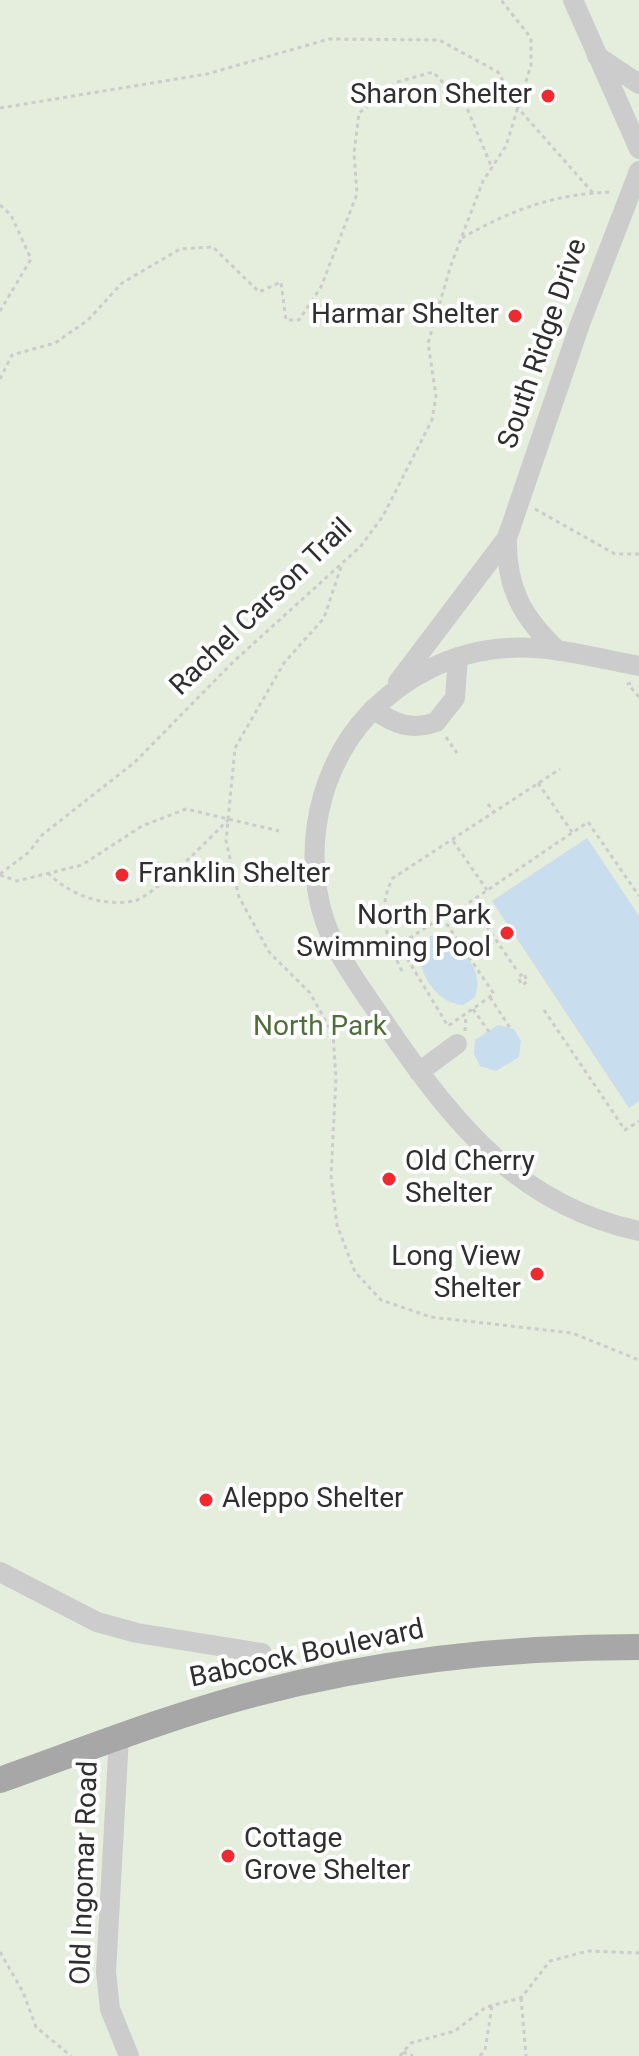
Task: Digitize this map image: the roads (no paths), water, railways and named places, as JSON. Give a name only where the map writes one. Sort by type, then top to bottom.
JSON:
[{"type":"main road","name":"Babcock Boulevard","points":[[0,1780],[119,1737],[254,1694],[383,1666],[533,1650],[639,1647]]},
{"type":"street","points":[[573,0],[639,149]]},
{"type":"street","points":[[597,56],[639,84]]},
{"type":"street","name":"South Ridge Drive","points":[[558,651],[524,616],[515,599],[506,563],[507,538],[639,171]]},
{"type":"street","name":"South Ridge Drive","points":[[507,538],[358,726],[339,757],[324,792],[315,835],[315,872],[325,921],[337,950],[419,1072],[468,1134],[518,1176],[570,1207],[639,1231]]},
{"type":"street","name":"South Ridge Drive","points":[[380,702],[408,680],[458,657],[507,648],[558,651],[639,666]]},
{"type":"street","points":[[380,702],[387,719],[410,727],[436,722],[455,698],[458,657]]},
{"type":"street","points":[[419,1072],[457,1044]]},
{"type":"street","points":[[0,1572],[71,1611],[137,1633],[262,1653]]},
{"type":"street","name":"Old Ingomar Road","points":[[119,1737],[106,1972],[110,2009],[129,2056]]},
{"type":"water","points":[[587,838],[639,916],[639,1101],[629,1108],[492,901]]},
{"type":"water","points":[[441,935],[464,952],[477,978],[475,997],[463,1005],[444,999],[424,974],[421,944],[431,936]]},
{"type":"water","points":[[498,1025],[514,1029],[521,1041],[519,1057],[496,1071],[480,1066],[474,1054],[475,1040]]},
{"type":"place","name":"Sharon Shelter","points":[[548,96]]},
{"type":"place","name":"Harmar Shelter","points":[[515,316]]},
{"type":"place","name":"Franklin Shelter","points":[[122,875]]},
{"type":"place","name":"North Park Swimming Pool","points":[[507,933]]},
{"type":"place","name":"Old Cherry Shelter","points":[[389,1179]]},
{"type":"place","name":"Long View Shelter","points":[[537,1274]]},
{"type":"place","name":"Aleppo Shelter","points":[[206,1500]]},
{"type":"place","name":"Cottage Grove Shelter","points":[[228,1856]]},
{"type":"park label","name":"North Park","points":[[320,1028]]}]
